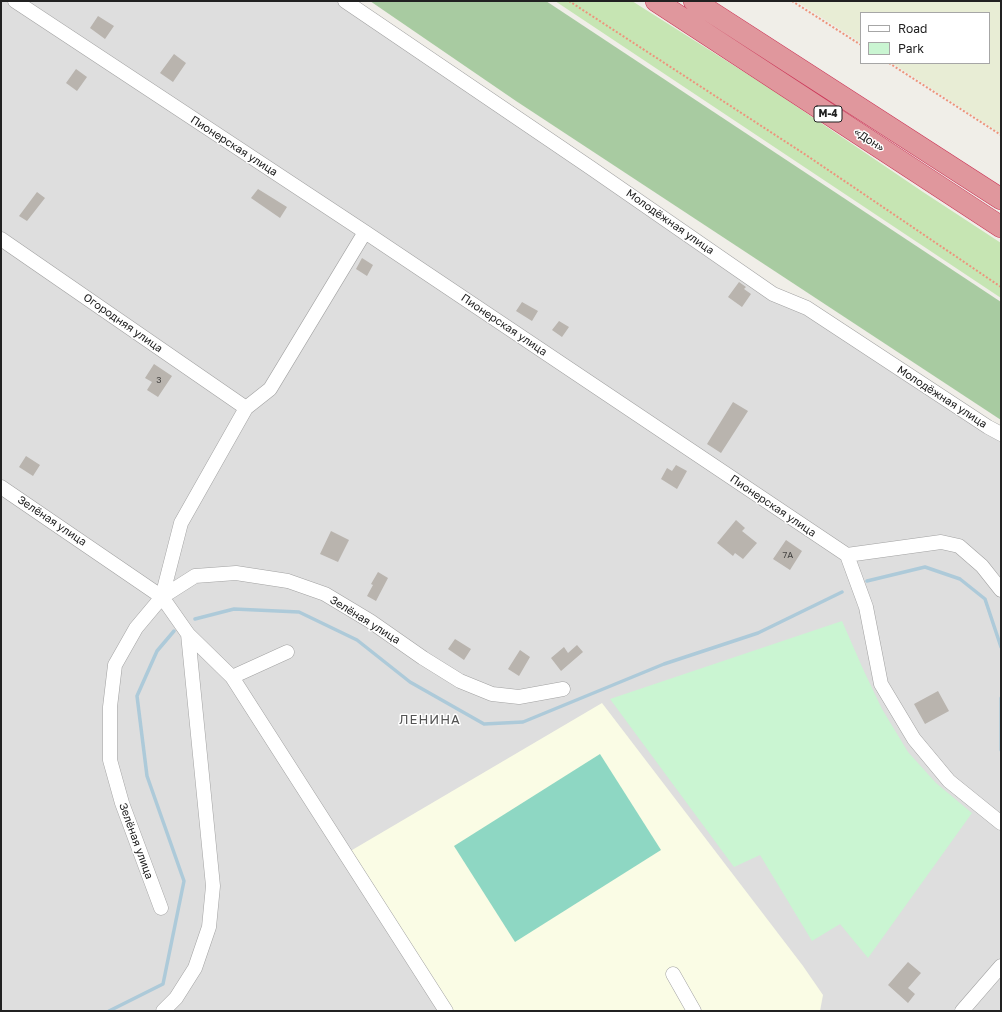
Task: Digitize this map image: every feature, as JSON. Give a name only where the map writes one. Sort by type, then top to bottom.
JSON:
[{"type":"highway","name":"«Дон»","points":[[656,1],[1001,227]]},
{"type":"highway","name":"«Дон»","points":[[694,1],[1001,199]]},
{"type":"street","name":"Пионерская улица","points":[[15,1],[365,232],[847,555]]},
{"type":"street","name":"Молодёжная улица","points":[[345,1],[774,294],[807,308],[988,427],[1001,434]]},
{"type":"street","points":[[162,597],[182,522],[246,408],[270,390],[365,232]]},
{"type":"street","name":"Огородняя улица","points":[[1,239],[246,408]]},
{"type":"street","name":"Зелёная улица","points":[[1,487],[162,597],[188,634],[213,886],[209,927],[194,968],[176,998],[162,1011]]},
{"type":"street","points":[[1001,590],[982,566],[959,546],[941,542],[847,555],[866,607],[881,684],[914,739],[949,781],[1001,823]]},
{"type":"street","name":"Зелёная улица","points":[[161,908],[122,803],[110,760],[110,707],[115,665],[136,628],[162,597],[195,576],[236,573],[288,581],[325,594],[370,621],[460,681],[492,694],[520,697],[563,689]]},
{"type":"street","points":[[188,634],[232,677],[446,1011]]},
{"type":"street","points":[[232,677],[287,652]]},
{"type":"street","points":[[962,1011],[1001,966]]},
{"type":"street","points":[[673,974],[694,1011]]},
{"type":"path","points":[[569,1],[806,155],[1001,287]]},
{"type":"path","points":[[792,1],[860,44]]},
{"type":"path","points":[[891,64],[1001,135]]},
{"type":"shaded area","points":[[1,1],[344,1],[733,263],[1001,432],[1001,1011],[1,1011]]},
{"type":"shaded area","points":[[796,1],[1001,1],[1001,134],[894,64],[990,64],[990,12],[860,12],[860,42]]},
{"type":"shaded area","points":[[602,703],[803,966],[823,995],[820,1011],[446,1011],[347,853]]},
{"type":"green space","points":[[370,1],[546,1],[1001,302],[1001,420],[516,101]]},
{"type":"green space","points":[[555,1],[632,1],[771,89],[1001,243],[1001,298]]},
{"type":"green space","points":[[842,621],[882,709],[908,752],[936,783],[972,813],[868,958],[840,924],[812,941],[760,855],[734,867],[610,699]]},
{"type":"green space","points":[[600,754],[661,850],[515,942],[454,846]]},
{"type":"building","points":[[98,16],[114,26],[105,39],[90,28]]},
{"type":"building","points":[[174,54],[186,63],[173,82],[160,73]]},
{"type":"building","points":[[76,69],[87,77],[77,91],[66,83]]},
{"type":"building","points":[[258,189],[287,207],[280,218],[251,198]]},
{"type":"building","points":[[37,192],[45,198],[27,221],[19,216]]},
{"type":"building","points":[[362,258],[373,265],[367,276],[356,269]]},
{"type":"building","points":[[739,282],[746,287],[744,289],[751,294],[742,307],[728,297]]},
{"type":"building","points":[[522,302],[538,311],[532,321],[516,311]]},
{"type":"building","points":[[559,321],[569,327],[562,337],[552,330]]},
{"type":"building","points":[[154,364],[172,376],[158,397],[147,390],[152,382],[145,378]]},
{"type":"building","points":[[733,402],[748,411],[721,453],[707,444]]},
{"type":"building","points":[[26,456],[40,465],[33,476],[19,467]]},
{"type":"building","points":[[676,465],[687,471],[677,489],[661,479],[667,468],[672,471]]},
{"type":"building","points":[[736,520],[745,528],[742,531],[757,543],[743,559],[735,553],[733,556],[717,543]]},
{"type":"building","points":[[331,531],[349,540],[338,562],[320,554]]},
{"type":"building","points":[[786,540],[802,551],[790,570],[773,559]]},
{"type":"building","points":[[378,572],[388,578],[376,601],[367,596],[373,585],[371,584]]},
{"type":"building","points":[[455,639],[471,649],[464,660],[448,649]]},
{"type":"building","points":[[577,645],[583,652],[561,671],[551,658],[564,647],[568,653]]},
{"type":"building","points":[[520,650],[530,657],[519,676],[508,669]]},
{"type":"building","points":[[938,691],[949,711],[925,724],[914,704]]},
{"type":"building","points":[[908,962],[921,973],[908,988],[915,994],[908,1003],[888,985]]},
{"type":"waterway","points":[[867,581],[925,567],[960,579],[985,599],[1001,647]]},
{"type":"waterway","points":[[195,619],[234,609],[299,612],[357,640],[410,682],[484,724],[523,722],[664,664],[758,633],[842,592]]},
{"type":"waterway","points":[[109,1011],[163,984],[184,881],[147,776],[137,696],[157,651],[174,631]]},
{"type":"waterway","points":[[1001,698],[1001,750]]},
{"type":"district","name":"ЛЕНИНА","points":[[430,720]]}]
